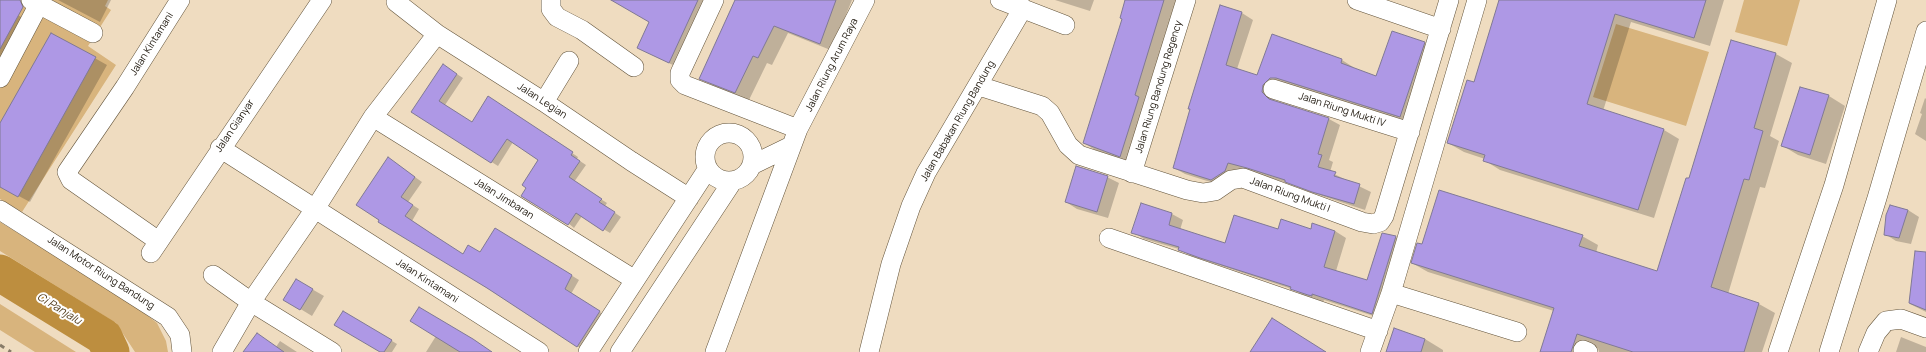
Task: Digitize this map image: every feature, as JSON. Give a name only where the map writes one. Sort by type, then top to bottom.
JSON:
[{"type":"street","name":"Jalan Kintamani","points":[[154,246],[70,180],[68,172],[125,87],[180,0]]},
{"type":"street","points":[[551,0],[551,10],[557,17],[582,30],[634,67]]},
{"type":"street","points":[[620,352],[732,182],[744,176],[752,165],[795,138],[736,105],[685,85],[680,80],[680,73],[714,0]]},
{"type":"street","name":"Jalan Riung Arum Raya","points":[[715,352],[795,138],[865,0]]},
{"type":"street","points":[[1000,0],[1065,25]]},
{"type":"street","name":"Jalan Riung Bandung Regency","points":[[1132,173],[1186,0]]},
{"type":"street","points":[[1357,0],[1441,29]]},
{"type":"street","name":"Jalan Riung Mukti I","points":[[979,86],[1042,106],[1050,113],[1072,151],[1079,156],[1187,190],[1202,193],[1215,191],[1231,180],[1243,178],[1362,222],[1373,224],[1380,222],[1384,216],[1449,0]]},
{"type":"street","points":[[1370,352],[1391,293],[1477,0]]},
{"type":"street","points":[[1778,352],[1834,185],[1887,0]]},
{"type":"street","points":[[0,78],[35,2],[93,34]]},
{"type":"street","name":"Jalan Gianyar","points":[[154,246],[316,2]]},
{"type":"street","name":"Jalan Legian","points":[[396,2],[437,34],[544,102],[689,198]]},
{"type":"street","name":"Jalan Babakan Riung Bandung","points":[[869,352],[881,309],[891,264],[911,206],[926,173],[979,86],[1023,8]]},
{"type":"street","points":[[1829,352],[1877,198],[1926,31]]},
{"type":"street","points":[[222,352],[252,302],[315,209],[373,117],[437,34]]},
{"type":"street","points":[[544,102],[570,61]]},
{"type":"street","name":"Jalan Riung Mukti IV","points":[[1273,89],[1410,132]]},
{"type":"street","points":[[732,133],[736,105]]},
{"type":"street","name":"Jalan Jimbaran","points":[[373,117],[635,280]]},
{"type":"street","points":[[732,182],[718,180],[707,170],[704,157],[708,143],[719,134],[732,133],[745,139],[753,151],[752,165]]},
{"type":"street","name":"Jalan Kintamani","points":[[220,148],[539,352]]},
{"type":"street","points":[[588,352],[707,170]]},
{"type":"street","name":"Jalan Motor Riung Bandung","points":[[0,210],[168,317],[180,335],[182,352]]},
{"type":"street","points":[[1109,238],[1378,330]]},
{"type":"street","points":[[213,275],[252,302],[332,352]]},
{"type":"street","points":[[1391,293],[1517,332]]},
{"type":"street","points":[[1868,352],[1876,333],[1886,321],[1902,319],[1926,328]]},
{"type":"shaded area","points":[[0,0],[108,0],[105,6],[111,10],[88,46],[116,65],[22,212],[0,199]]},
{"type":"shaded area","points":[[1744,0],[1800,0],[1787,46],[1735,32]]},
{"type":"shaded area","points":[[1616,24],[1709,52],[1686,126],[1593,97]]},
{"type":"shaded area","points":[[0,222],[130,302],[157,323],[166,341],[168,352],[135,352],[116,323],[0,251]]},
{"type":"shaded area","points":[[0,304],[76,352],[35,352],[0,330]]},
{"type":"building","points":[[0,0],[20,0],[23,7],[0,49]]},
{"type":"building","points":[[611,0],[698,0],[669,63],[637,48],[649,22]]},
{"type":"building","points":[[735,0],[836,0],[820,44],[774,26],[758,58],[753,56],[735,93],[699,79]]},
{"type":"building","points":[[1125,0],[1164,0],[1135,95],[1139,97],[1120,157],[1083,143],[1122,19],[1120,18]]},
{"type":"building","points":[[1499,0],[1706,0],[1694,38],[1615,14],[1587,104],[1664,129],[1638,210],[1483,161],[1485,155],[1447,143],[1467,80],[1474,82]]},
{"type":"building","points":[[1220,5],[1242,12],[1226,65],[1257,75],[1272,34],[1342,59],[1341,63],[1376,76],[1392,31],[1425,42],[1400,117],[1276,78],[1270,78],[1263,85],[1262,92],[1269,99],[1329,118],[1318,154],[1322,155],[1318,167],[1336,172],[1334,176],[1360,184],[1354,204],[1312,192],[1285,182],[1285,180],[1228,163],[1225,171],[1211,180],[1173,168],[1190,109],[1188,109]]},
{"type":"building","points":[[51,33],[96,57],[18,197],[0,187],[0,123]]},
{"type":"building","points":[[1731,40],[1776,53],[1754,128],[1763,131],[1749,180],[1744,179],[1711,287],[1759,303],[1744,352],[1633,352],[1577,334],[1571,352],[1540,352],[1554,308],[1411,263],[1417,243],[1422,244],[1439,190],[1583,235],[1579,246],[1657,271],[1686,178],[1689,178]]},
{"type":"building","points":[[443,64],[457,74],[439,101],[472,122],[488,96],[573,152],[571,155],[580,161],[569,177],[602,199],[599,202],[615,212],[603,231],[576,213],[568,225],[521,196],[526,188],[522,185],[538,160],[507,139],[491,163],[411,112]]},
{"type":"building","points":[[1800,87],[1829,95],[1810,155],[1781,146]]},
{"type":"building","points":[[388,157],[415,177],[401,197],[413,205],[405,216],[463,254],[468,245],[480,252],[495,228],[572,275],[565,289],[600,311],[577,347],[487,288],[378,222],[379,220],[356,205]]},
{"type":"building","points":[[1076,166],[1108,176],[1097,212],[1065,202]]},
{"type":"building","points":[[1141,203],[1172,213],[1169,225],[1225,243],[1234,215],[1278,229],[1281,219],[1311,229],[1312,223],[1335,231],[1324,267],[1367,280],[1382,233],[1396,236],[1372,314],[1312,294],[1312,296],[1290,289],[1291,287],[1178,250],[1179,247],[1131,233]]},
{"type":"building","points":[[1890,205],[1908,210],[1899,238],[1884,235],[1886,215]]},
{"type":"building","points":[[1915,251],[1926,252],[1926,310],[1909,303]]},
{"type":"building","points":[[296,279],[313,289],[300,310],[283,300]]},
{"type":"building","points":[[419,307],[492,352],[460,352],[410,321]]},
{"type":"building","points":[[343,311],[392,340],[384,352],[380,352],[334,325]]},
{"type":"building","points":[[1272,318],[1326,352],[1250,352]]},
{"type":"building","points":[[1394,328],[1425,339],[1421,352],[1386,352]]},
{"type":"building","points":[[257,333],[284,352],[243,352]]},
{"type":"waterway","name":"Ci Panjalu","points":[[0,273],[104,337],[111,352]]},
{"type":"railway","points":[[0,345],[11,352]]}]
